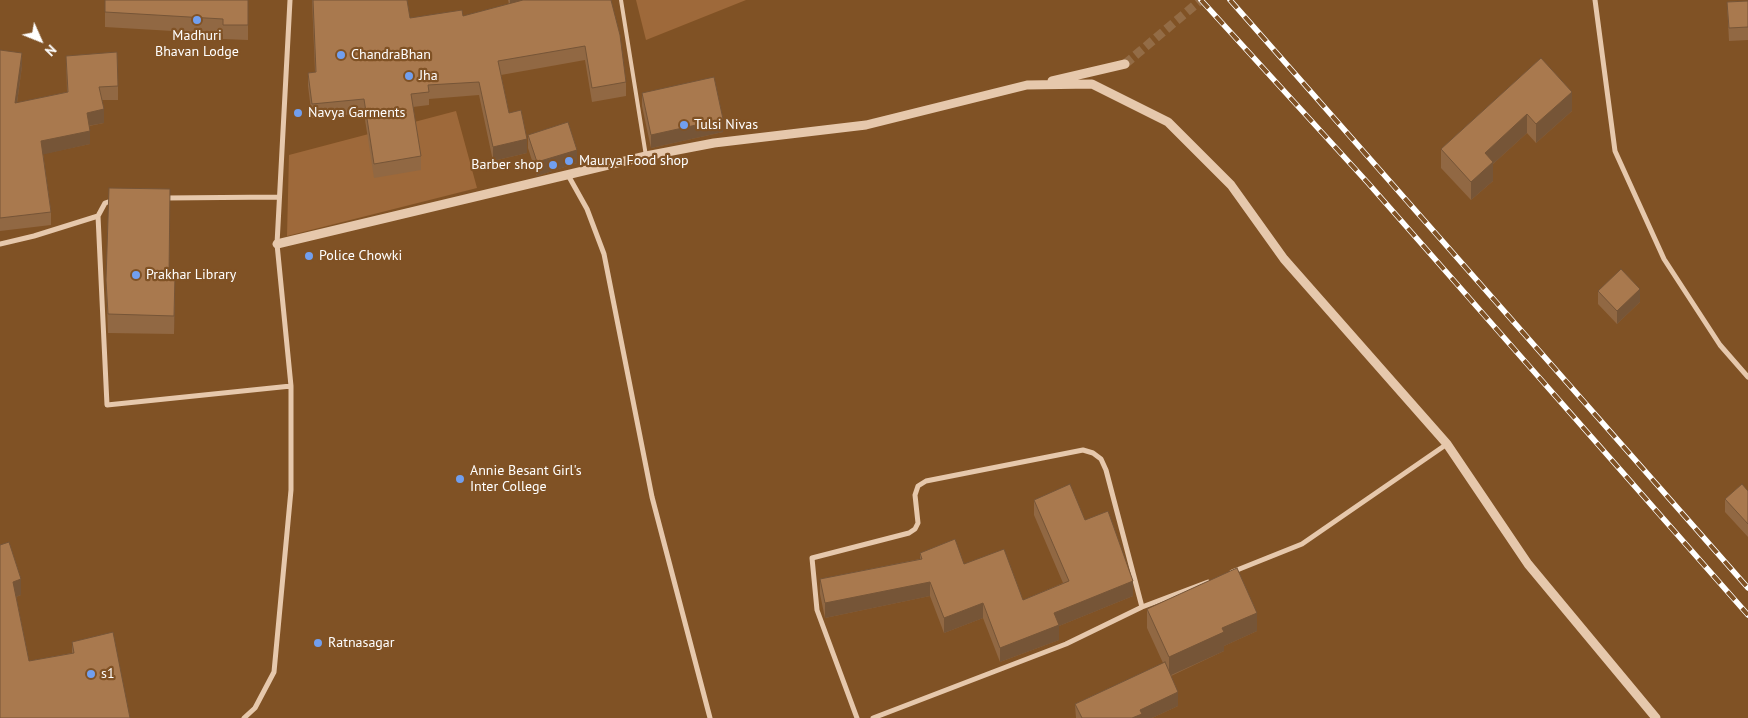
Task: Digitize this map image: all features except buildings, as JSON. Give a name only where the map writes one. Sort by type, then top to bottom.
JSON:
[{"type":"street","points":[[244,718],[255,708],[274,672],[291,490],[291,386],[277,244],[290,0]]},
{"type":"street","points":[[1595,0],[1615,151],[1664,259],[1720,345],[1748,377]]},
{"type":"street","points":[[277,244],[646,156],[722,142],[866,125],[1027,85],[1125,64]]},
{"type":"street","points":[[1027,85],[1092,84],[1168,122],[1231,185],[1284,258],[1447,444],[1528,564],[1656,718]]},
{"type":"street","points":[[568,175],[587,209],[604,254],[652,497],[710,718]]},
{"type":"street","points":[[157,198],[279,197]]},
{"type":"street","points":[[118,198],[104,203],[98,216],[107,405],[291,386]]},
{"type":"street","points":[[0,244],[34,236],[98,216]]},
{"type":"street","points":[[1222,576],[1302,544],[1447,444]]},
{"type":"street","points":[[857,718],[817,610],[812,558],[915,529],[918,523],[916,495],[918,486],[926,481],[1083,450],[1093,453],[1101,459],[1106,470],[1142,607]]},
{"type":"street","points":[[873,718],[1066,644],[1142,607],[1213,580]]},
{"type":"lane","points":[[620,0],[646,156]]},
{"type":"shaded area","points":[[636,0],[746,0],[646,40]]},
{"type":"shaded area","points":[[456,111],[477,188],[287,236],[289,155]]},
{"type":"tunnel","points":[[1125,64],[1201,0]]},
{"type":"railway","points":[[1201,0],[1368,183],[1748,615]]},
{"type":"railway","points":[[1230,0],[1748,588]]},
{"type":"place","name":"Madhuri Bhavan Lodge","points":[[197,20]]},
{"type":"place","name":"ChandraBhan","points":[[341,55]]},
{"type":"place","name":"Jha","points":[[409,76]]},
{"type":"place","name":"Navya Garments","points":[[298,113]]},
{"type":"place","name":"Tulsi Nivas","points":[[684,125]]},
{"type":"place","name":"Maurya Food shop","points":[[569,161]]},
{"type":"place","name":"Barber shop","points":[[553,165]]},
{"type":"place","name":"Police Chowki","points":[[309,256]]},
{"type":"place","name":"Prakhar Library","points":[[136,275]]},
{"type":"place","name":"Annie Besant Girl's Inter College","points":[[460,479]]},
{"type":"place","name":"Ratnasagar","points":[[318,643]]},
{"type":"place","name":"s1","points":[[91,674]]}]
